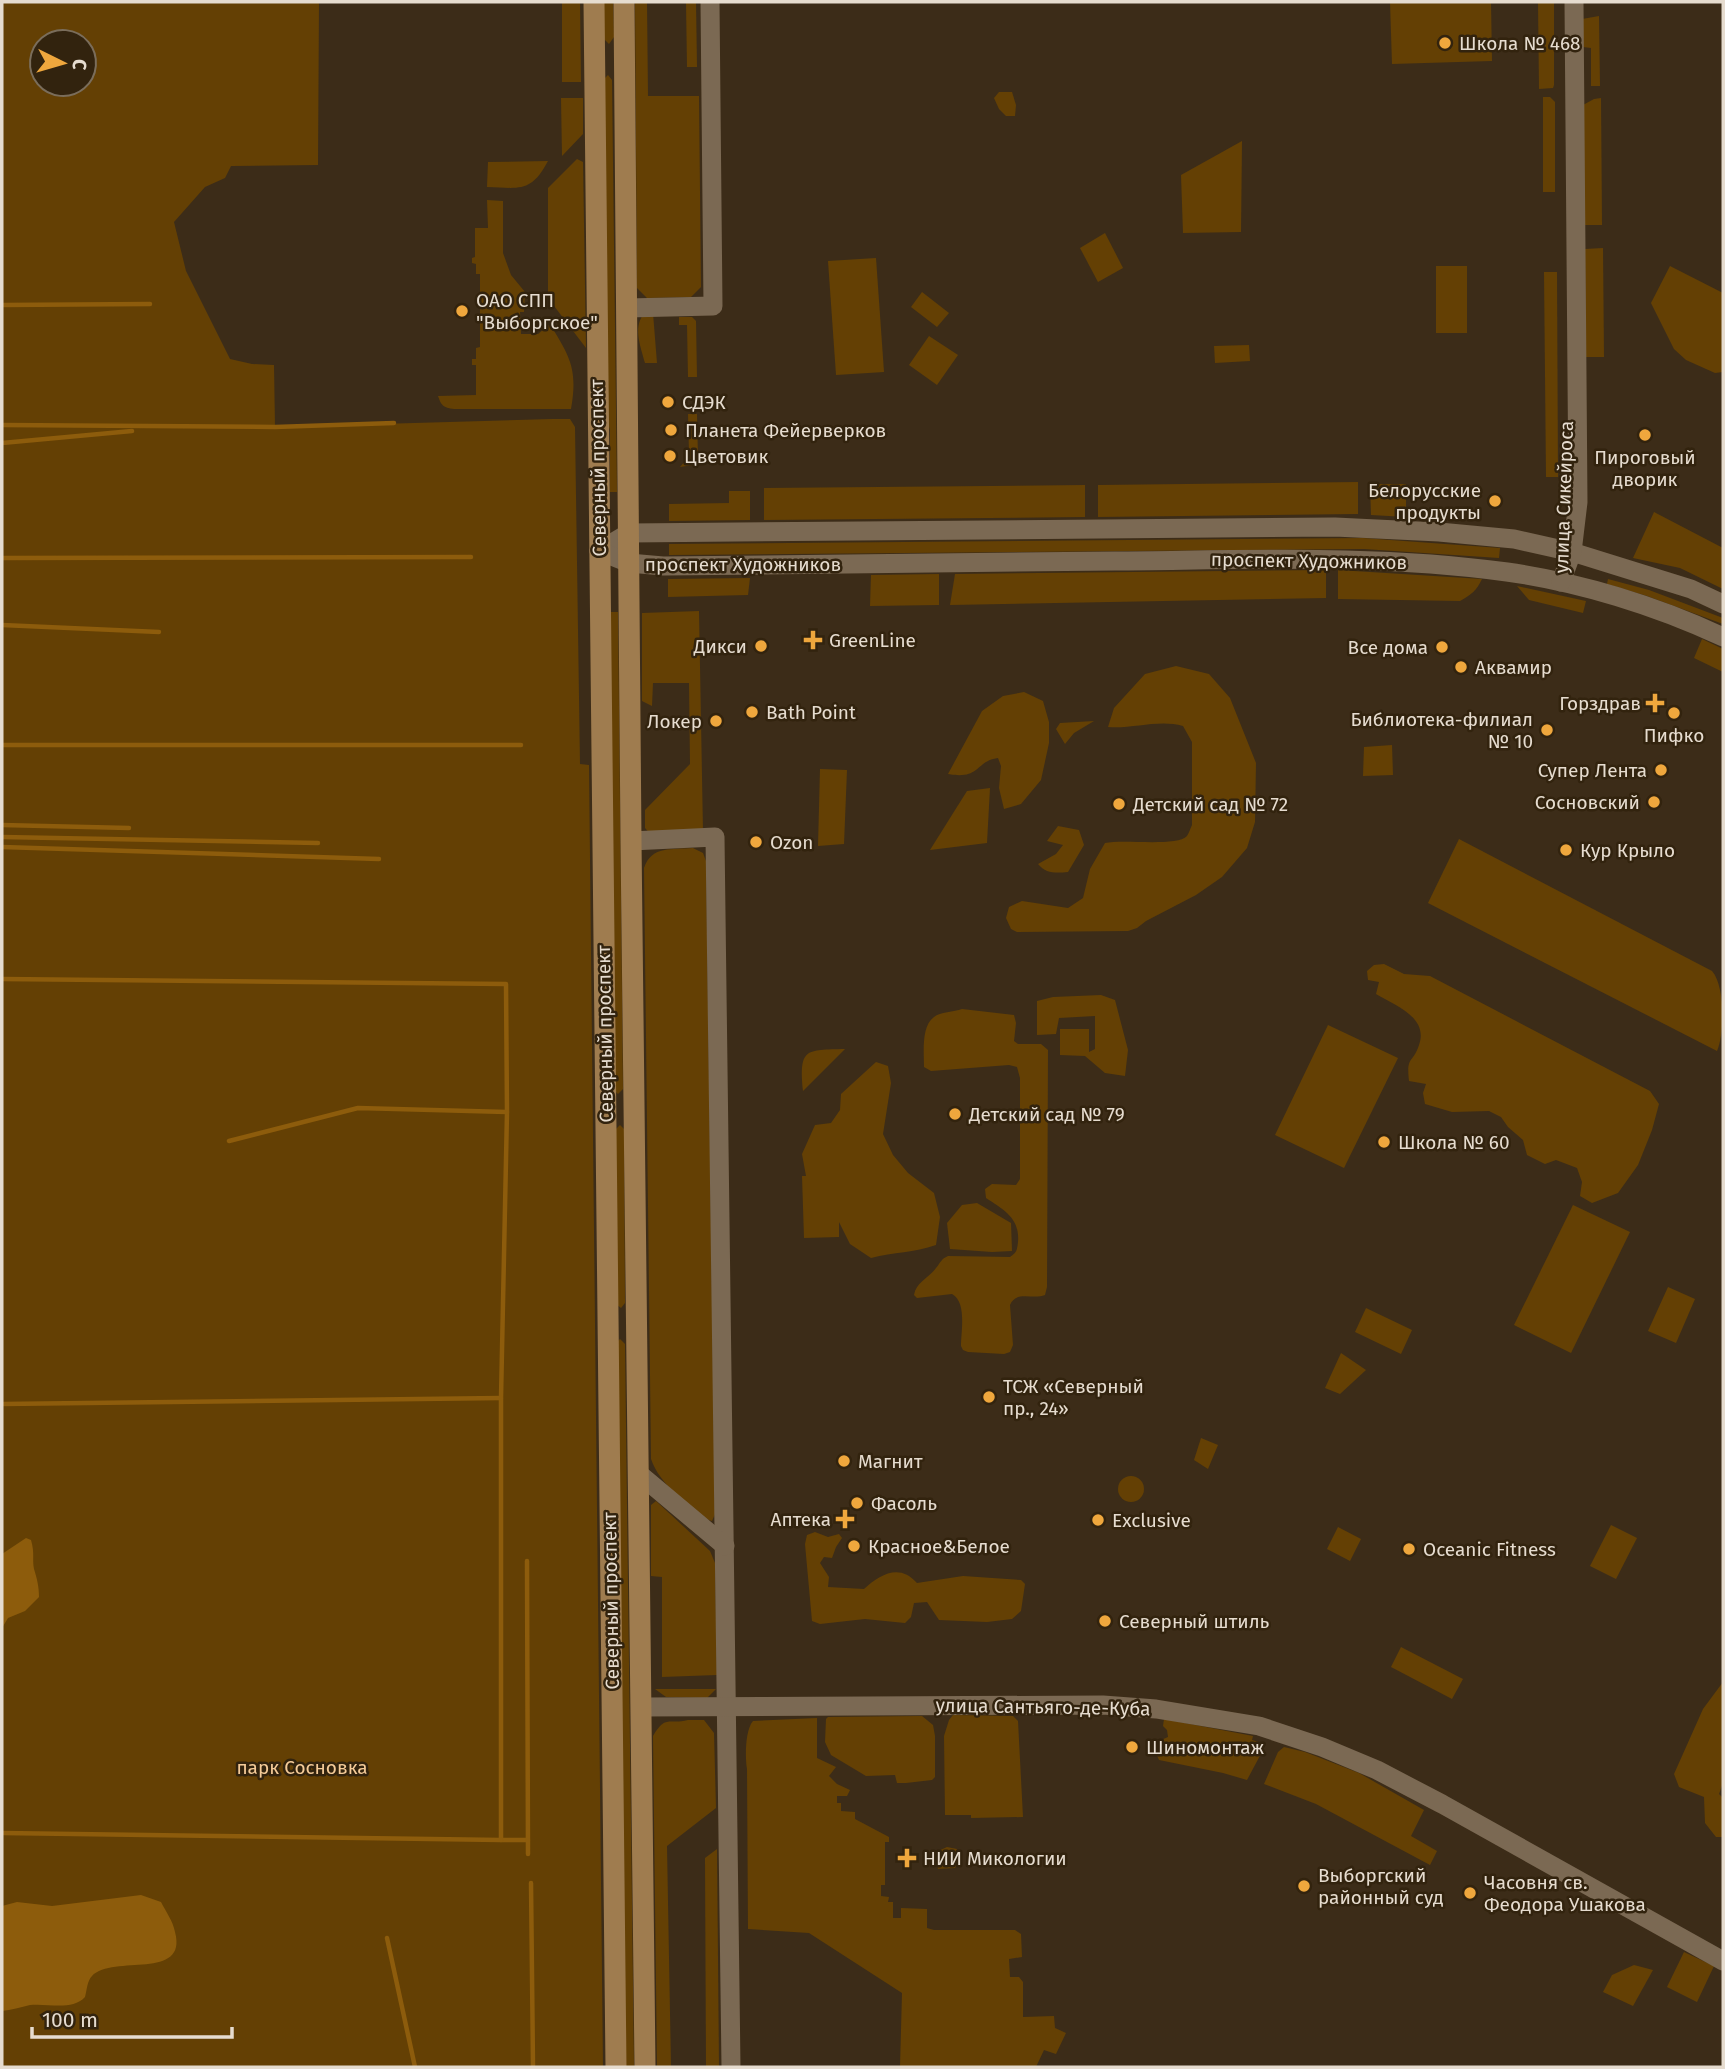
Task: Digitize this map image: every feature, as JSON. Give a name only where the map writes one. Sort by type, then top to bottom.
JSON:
[{"type":"main road","name":"Северный проспект","points":[[594,2],[616,2067]]},
{"type":"main road","name":"Северный проспект","points":[[624,2],[645,2067]]},
{"type":"main road","points":[[606,1099],[613,1108],[625,1107],[634,1099]]},
{"type":"main road","points":[[608,1332],[618,1323],[629,1323],[637,1330]]},
{"type":"street","points":[[627,308],[713,306],[710,2]]},
{"type":"street","name":"улица Сикейроса","points":[[1562,2],[1566,550]]},
{"type":"street","name":"улица Сикейроса","points":[[1561,582],[1578,502],[1574,2]]},
{"type":"street","name":"проспект Художников","points":[[600,551],[629,533],[1335,527],[1514,539],[1566,550],[1691,589],[1723,604]]},
{"type":"street","name":"проспект Художников","points":[[600,551],[629,563],[663,566],[1343,559],[1447,565],[1510,572],[1561,582],[1660,611],[1723,637]]},
{"type":"street","points":[[631,841],[715,837],[731,2067]]},
{"type":"street","points":[[638,1473],[725,1546]]},
{"type":"street","name":"улица Сантьяго-де-Куба","points":[[640,1707],[1104,1704],[1156,1709],[1259,1726],[1304,1740],[1377,1770],[1723,1961]]},
{"type":"green space","name":"парк Сосновка","points":[[2,2],[319,2],[318,165],[231,166],[225,178],[205,187],[174,222],[186,271],[230,359],[274,365],[275,427],[570,419],[575,427],[580,764],[589,765],[603,2067],[2,2067]]},
{"type":"green space","points":[[562,2],[580,2],[581,82],[562,82]]},
{"type":"green space","points":[[604,2],[613,2],[614,37],[609,44],[604,39]]},
{"type":"green space","points":[[635,2],[647,2],[648,96],[699,96],[701,287],[691,297],[647,298],[637,288]]},
{"type":"green space","points":[[686,2],[696,2],[697,67],[687,67]]},
{"type":"green space","points":[[1390,2],[1491,2],[1492,61],[1392,64]]},
{"type":"green space","points":[[1538,2],[1554,2],[1553,88],[1539,89]]},
{"type":"green space","points":[[1599,16],[1600,86],[1591,86],[1591,48],[1583,47],[1582,19]]},
{"type":"green space","points":[[608,75],[612,80],[617,492],[610,492],[610,430],[606,417],[604,79]]},
{"type":"green space","points":[[999,92],[1012,92],[1016,105],[1015,116],[1006,116],[999,109],[994,98]]},
{"type":"green space","points":[[1543,97],[1550,97],[1555,102],[1555,192],[1543,192]]},
{"type":"green space","points":[[561,98],[583,98],[583,134],[562,156]]},
{"type":"green space","points":[[1601,98],[1602,225],[1584,225],[1583,105]]},
{"type":"green space","points":[[1242,141],[1241,232],[1183,233],[1181,175]]},
{"type":"green space","points":[[577,159],[583,162],[586,348],[548,298],[548,188]]},
{"type":"green space","points":[[548,161],[530,184],[516,188],[487,187],[488,162]]},
{"type":"green space","points":[[487,200],[503,201],[503,253],[511,275],[525,292],[524,312],[520,312],[521,334],[538,334],[550,324],[571,364],[571,409],[454,409],[441,404],[438,396],[476,395],[476,365],[472,365],[472,359],[476,359],[476,348],[480,347],[480,274],[476,274],[476,264],[472,263],[472,258],[475,257],[475,228],[488,228]]},
{"type":"green space","points":[[1105,233],[1123,268],[1098,282],[1080,248]]},
{"type":"green space","points":[[1603,248],[1604,357],[1586,357],[1585,249]]},
{"type":"green space","points":[[876,258],[884,372],[836,375],[828,261]]},
{"type":"green space","points":[[1436,266],[1467,266],[1467,333],[1436,333]]},
{"type":"green space","points":[[1670,266],[1723,293],[1723,372],[1715,373],[1686,360],[1674,349],[1651,303]]},
{"type":"green space","points":[[1544,272],[1557,272],[1558,477],[1546,477]]},
{"type":"green space","points":[[922,292],[949,313],[937,327],[911,307]]},
{"type":"green space","points":[[653,313],[657,363],[645,363],[639,326],[643,315]]},
{"type":"green space","points":[[679,317],[692,317],[696,321],[697,377],[688,377],[687,325],[679,325]]},
{"type":"green space","points":[[929,336],[958,355],[937,385],[909,365]]},
{"type":"green space","points":[[1249,345],[1250,361],[1215,363],[1214,346]]},
{"type":"green space","points":[[688,414],[697,414],[698,458],[693,465],[680,467],[689,454]]},
{"type":"green space","points":[[1358,482],[1358,514],[1098,517],[1098,485]]},
{"type":"green space","points":[[1370,484],[1406,484],[1406,517],[1371,515]]},
{"type":"green space","points":[[1085,485],[1085,517],[764,520],[764,488]]},
{"type":"green space","points":[[729,491],[750,491],[750,520],[669,521],[669,504],[729,503]]},
{"type":"green space","points":[[1654,512],[1723,548],[1723,589],[1680,568],[1633,558]]},
{"type":"green space","points":[[1363,538],[1500,548],[1499,558],[1364,549],[669,555],[669,544]]},
{"type":"green space","points":[[1326,570],[1326,598],[950,605],[955,574]]},
{"type":"green space","points":[[1338,570],[1482,579],[1473,592],[1460,601],[1338,599]]},
{"type":"green space","points":[[939,574],[939,605],[870,606],[871,575]]},
{"type":"green space","points":[[750,578],[748,595],[668,597],[668,579]]},
{"type":"green space","points":[[1608,579],[1649,590],[1723,618],[1723,624],[1607,584]]},
{"type":"green space","points":[[1517,586],[1586,601],[1583,613],[1529,600]]},
{"type":"green space","points":[[699,611],[703,831],[652,836],[645,828],[645,810],[690,764],[689,683],[653,683],[652,706],[642,701],[642,613]]},
{"type":"green space","points":[[609,612],[618,612],[623,1089],[618,1094],[614,1090]]},
{"type":"green space","points":[[1702,639],[1723,649],[1723,672],[1694,658]]},
{"type":"green space","points":[[1176,666],[1209,674],[1230,698],[1256,763],[1255,822],[1247,848],[1222,877],[1137,928],[1128,931],[1017,932],[1011,929],[1006,918],[1009,907],[1022,901],[1068,908],[1083,898],[1090,869],[1105,843],[1162,842],[1187,836],[1192,825],[1192,742],[1183,726],[1165,723],[1108,727],[1114,708],[1145,674]]},
{"type":"green space","points":[[1024,692],[1043,701],[1049,722],[1049,743],[1041,780],[1021,804],[1004,809],[999,788],[1001,766],[998,758],[966,774],[948,774],[982,711],[1003,696]]},
{"type":"green space","points":[[1094,721],[1074,733],[1065,744],[1056,729],[1060,723]]},
{"type":"green space","points":[[1392,745],[1393,775],[1363,776],[1364,747]]},
{"type":"green space","points":[[820,769],[847,770],[844,844],[818,846]]},
{"type":"green space","points":[[990,788],[987,843],[930,850],[967,791]]},
{"type":"green space","points":[[1058,826],[1079,830],[1084,845],[1068,872],[1055,873],[1038,864],[1056,854],[1063,845],[1047,841]]},
{"type":"green space","points":[[1459,839],[1712,971],[1719,987],[1722,1009],[1717,1051],[1428,903]]},
{"type":"green space","points":[[693,848],[703,853],[706,861],[715,1514],[712,1521],[674,1492],[660,1477],[651,1459],[644,868],[657,852]]},
{"type":"green space","points":[[1384,964],[1404,974],[1430,976],[1650,1091],[1659,1104],[1652,1130],[1638,1165],[1618,1193],[1592,1203],[1580,1196],[1582,1182],[1577,1168],[1556,1160],[1545,1164],[1527,1155],[1523,1140],[1501,1117],[1489,1111],[1452,1112],[1425,1104],[1423,1093],[1426,1084],[1409,1081],[1408,1073],[1409,1063],[1419,1045],[1419,1027],[1408,1013],[1376,994],[1379,982],[1368,980],[1367,971],[1374,965]]},
{"type":"green space","points":[[1101,995],[1115,1000],[1128,1050],[1125,1076],[1105,1073],[1085,1056],[1060,1055],[1060,1029],[1089,1029],[1089,1052],[1095,1049],[1095,1016],[1059,1018],[1056,1034],[1037,1035],[1037,1001],[1053,997]]},
{"type":"green space","points":[[962,1009],[1014,1015],[1014,1041],[1018,1044],[1041,1044],[1048,1050],[1047,1287],[1045,1295],[1013,1300],[1010,1305],[1013,1345],[1010,1352],[1004,1354],[963,1350],[960,1303],[952,1294],[917,1298],[914,1295],[920,1283],[948,1256],[1010,1257],[1017,1247],[1018,1234],[1014,1221],[986,1198],[985,1189],[992,1184],[1016,1185],[1020,1179],[1020,1078],[1017,1067],[1009,1065],[931,1071],[924,1067],[924,1040],[930,1021],[940,1014]]},
{"type":"green space","points":[[1328,1025],[1398,1058],[1344,1168],[1275,1135]]},
{"type":"green space","points":[[845,1049],[803,1091],[802,1066],[807,1054],[813,1051]]},
{"type":"green space","points":[[876,1062],[888,1066],[891,1083],[883,1134],[893,1155],[908,1173],[934,1193],[940,1217],[936,1245],[871,1258],[850,1244],[839,1222],[839,1237],[804,1238],[802,1176],[806,1176],[802,1154],[815,1125],[831,1123],[840,1110],[841,1094]]},
{"type":"green space","points":[[620,1125],[624,1129],[625,1303],[621,1308],[616,1304],[616,1129]]},
{"type":"green space","points":[[977,1203],[1011,1223],[1012,1251],[950,1249],[947,1223],[962,1205]]},
{"type":"green space","points":[[1573,1205],[1630,1232],[1571,1353],[1514,1325]]},
{"type":"green space","points":[[1668,1287],[1695,1299],[1676,1343],[1648,1331]]},
{"type":"green space","points":[[1366,1308],[1412,1330],[1401,1354],[1355,1332]]},
{"type":"green space","points":[[620,1339],[625,1344],[634,2067],[623,2067],[616,1343]]},
{"type":"green space","points":[[1341,1353],[1366,1370],[1340,1394],[1325,1388]]},
{"type":"green space","points":[[1201,1438],[1218,1445],[1208,1469],[1194,1460]]},
{"type":"green space","points":[[1131,1476],[1140,1480],[1144,1489],[1140,1498],[1131,1502],[1122,1498],[1118,1489],[1122,1480]]},
{"type":"green space","points":[[656,1501],[710,1551],[715,1563],[717,1675],[662,1677],[662,1577],[651,1576],[651,1505]]},
{"type":"green space","points":[[1611,1525],[1637,1538],[1616,1579],[1590,1566]]},
{"type":"green space","points":[[1338,1527],[1361,1539],[1350,1561],[1327,1549]]},
{"type":"green space","points":[[815,1532],[828,1537],[839,1534],[842,1538],[832,1558],[824,1557],[820,1563],[829,1577],[828,1587],[864,1589],[883,1575],[897,1572],[904,1573],[917,1583],[963,1576],[1021,1580],[1025,1584],[1021,1611],[1012,1619],[987,1622],[939,1620],[927,1602],[914,1603],[911,1617],[905,1623],[865,1619],[820,1624],[812,1621],[805,1544],[807,1535]]},
{"type":"green space","points":[[1401,1647],[1463,1679],[1452,1699],[1391,1667]]},
{"type":"green space","points":[[1723,1682],[1723,1783],[1719,1794],[1723,1798],[1723,1837],[1716,1837],[1705,1823],[1704,1797],[1679,1787],[1674,1774],[1703,1709]]},
{"type":"green space","points":[[655,1689],[716,1689],[707,1698],[666,1697]]},
{"type":"green space","points":[[953,1715],[1013,1716],[1018,1721],[1023,1817],[971,1818],[971,1815],[945,1815],[944,1736]]},
{"type":"green space","points":[[922,1716],[933,1725],[935,1736],[935,1777],[932,1780],[897,1783],[895,1775],[866,1776],[831,1755],[825,1742],[828,1717]]},
{"type":"green space","points":[[817,1718],[817,1758],[836,1767],[829,1776],[837,1784],[850,1790],[847,1796],[837,1796],[841,1811],[855,1812],[855,1819],[889,1837],[889,1842],[885,1842],[885,1885],[881,1885],[881,1896],[889,1897],[888,1902],[893,1902],[893,1918],[901,1918],[901,1908],[927,1909],[927,1928],[934,1930],[1015,1930],[1021,1934],[1022,1957],[1009,1959],[1010,1977],[1019,1977],[1023,1982],[1023,2017],[1054,2016],[1055,2028],[1066,2033],[1056,2054],[1044,2050],[1036,2067],[900,2067],[902,1993],[809,1933],[748,1929],[748,1731],[753,1721]]},
{"type":"green space","points":[[1164,1719],[1253,1736],[1252,1740],[1259,1742],[1263,1750],[1247,1780],[1159,1760],[1152,1744],[1168,1737],[1163,1726]]},
{"type":"green space","points":[[704,1720],[714,1733],[716,1808],[667,1846],[671,2067],[657,2067],[653,1736],[665,1723]]},
{"type":"green space","points":[[1284,1747],[1305,1752],[1359,1773],[1424,1810],[1411,1836],[1437,1851],[1430,1865],[1316,1804],[1264,1784],[1278,1752]]},
{"type":"green space","points":[[947,1847],[957,1849],[959,1858],[955,1868],[938,1869],[934,1853]]},
{"type":"green space","points":[[717,1849],[719,2067],[706,2067],[705,1858]]},
{"type":"green space","points":[[1684,1952],[1714,1966],[1697,2002],[1667,1987]]},
{"type":"green space","points":[[1634,1965],[1653,1970],[1633,2006],[1603,1992],[1612,1975]]},
{"type":"shaded area","points":[[26,1538],[31,1540],[39,1597],[25,1611],[8,1618],[2,1628],[2,1554]]},
{"type":"shaded area","points":[[141,1895],[161,1902],[171,1920],[176,1947],[170,1956],[160,1962],[102,1970],[90,1978],[85,1997],[73,2004],[30,2005],[2,2011],[2,1906],[17,1902],[52,1906]]},
{"type":"waterway","points":[[2,305],[150,304]]},
{"type":"waterway","points":[[2,425],[275,427],[394,423]]},
{"type":"waterway","points":[[2,443],[132,431]]},
{"type":"waterway","points":[[2,558],[471,557]]},
{"type":"waterway","points":[[2,625],[159,632]]},
{"type":"waterway","points":[[2,745],[521,745]]},
{"type":"waterway","points":[[2,825],[129,828]]},
{"type":"waterway","points":[[2,837],[318,843]]},
{"type":"waterway","points":[[2,847],[379,859]]},
{"type":"waterway","points":[[2,979],[506,984],[507,1112],[501,1398],[501,1840],[528,1840]]},
{"type":"waterway","points":[[229,1141],[358,1108],[507,1112]]},
{"type":"waterway","points":[[2,1404],[501,1398]]},
{"type":"waterway","points":[[527,1561],[528,1854]]},
{"type":"waterway","points":[[2,1833],[501,1840]]},
{"type":"waterway","points":[[531,1883],[533,2067]]},
{"type":"waterway","points":[[387,1938],[415,2067]]},
{"type":"place","name":"Школа № 468","points":[[1445,43]]},
{"type":"place","name":"ОАО СПП \"Выборгское\"","points":[[462,311]]},
{"type":"place","name":"СДЭК","points":[[668,402]]},
{"type":"place","name":"Планета Фейерверков","points":[[671,430]]},
{"type":"place","name":"Пироговый дворик","points":[[1645,435]]},
{"type":"place","name":"Цветовик","points":[[670,456]]},
{"type":"place","name":"Белорусские продукты","points":[[1495,501]]},
{"type":"place","name":"GreenLine","points":[[813,640]]},
{"type":"place","name":"Дикси","points":[[761,646]]},
{"type":"place","name":"Все дома","points":[[1442,647]]},
{"type":"place","name":"Аквамир","points":[[1461,667]]},
{"type":"place","name":"Горздрав","points":[[1655,703]]},
{"type":"place","name":"Bath Point","points":[[752,712]]},
{"type":"place","name":"Пифко","points":[[1674,713]]},
{"type":"place","name":"Локер","points":[[716,721]]},
{"type":"place","name":"Библиотека-филиал № 10","points":[[1547,730]]},
{"type":"place","name":"Супер Лента","points":[[1661,770]]},
{"type":"place","name":"Сосновский","points":[[1654,802]]},
{"type":"place","name":"Детский сад № 72","points":[[1119,804]]},
{"type":"place","name":"Ozon","points":[[756,842]]},
{"type":"place","name":"Кур Крыло","points":[[1566,850]]},
{"type":"place","name":"Детский сад № 79","points":[[955,1114]]},
{"type":"place","name":"Школа № 60","points":[[1384,1142]]},
{"type":"place","name":"ТСЖ «Северный пр., 24»","points":[[989,1397]]},
{"type":"place","name":"Магнит","points":[[844,1461]]},
{"type":"place","name":"Фасоль","points":[[857,1503]]},
{"type":"place","name":"Аптека","points":[[845,1519]]},
{"type":"place","name":"Exclusive","points":[[1098,1520]]},
{"type":"place","name":"Красное&Белое","points":[[854,1546]]},
{"type":"place","name":"Oceanic Fitness","points":[[1409,1549]]},
{"type":"place","name":"Северный штиль","points":[[1105,1621]]},
{"type":"place","name":"Шиномонтаж","points":[[1132,1747]]},
{"type":"place","name":"НИИ Микологии","points":[[907,1858]]},
{"type":"place","name":"Выборгский районный суд","points":[[1304,1886]]},
{"type":"place","name":"Часовня св. Феодора Ушакова","points":[[1470,1893]]}]
